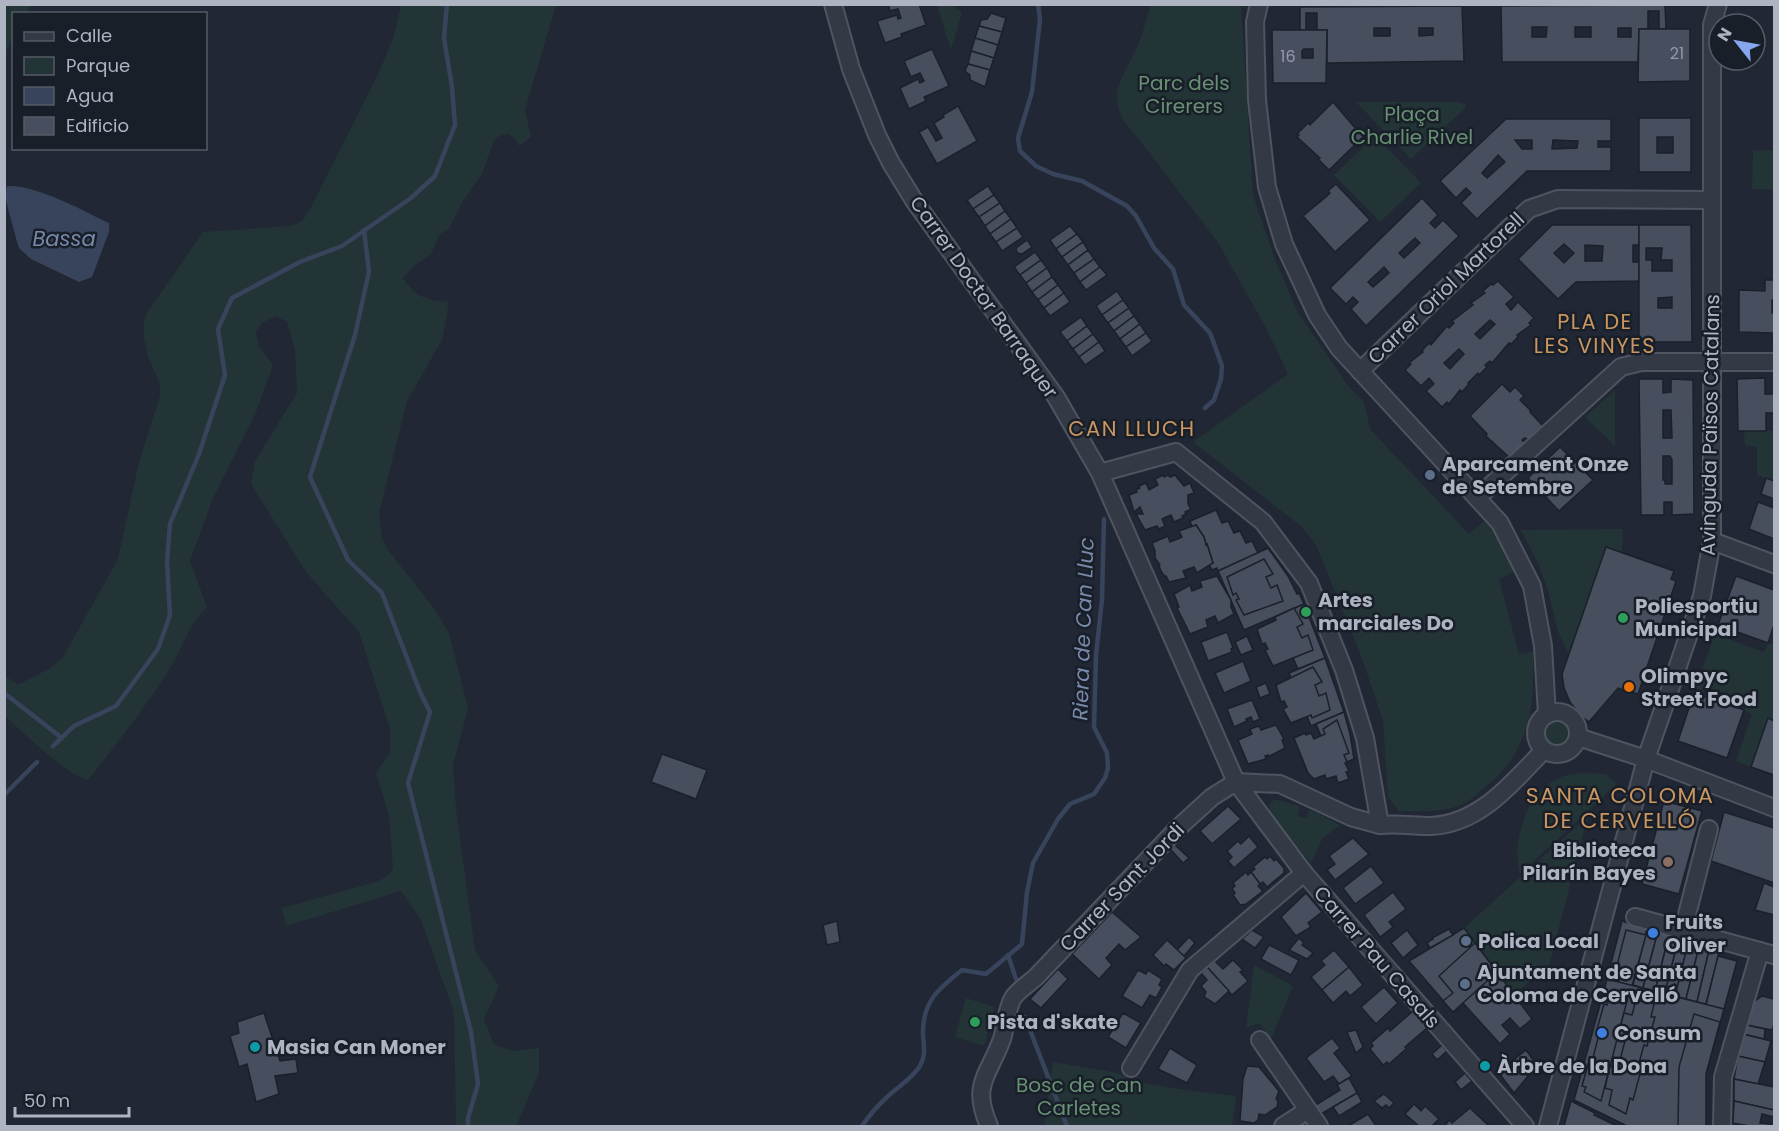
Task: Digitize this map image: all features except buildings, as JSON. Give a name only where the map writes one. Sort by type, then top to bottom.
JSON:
[{"type":"street","name":"Carrer Doctor Barraquer","points":[[833,4],[851,69],[891,163],[915,202],[1056,397],[1100,473],[1236,782]]},
{"type":"street","points":[[1259,4],[1255,22],[1257,100],[1267,187],[1291,262],[1317,315],[1339,348],[1500,523],[1532,586],[1543,646],[1546,715]]},
{"type":"street","name":"Avinguda Països Catalans","points":[[1548,1126],[1646,759],[1702,596],[1712,541],[1713,72]]},
{"type":"street","name":"Carrer Oriol Martorell","points":[[1360,371],[1529,209],[1558,199],[1712,200]]},
{"type":"street","points":[[1478,497],[1621,367],[1641,362],[1774,362]]},
{"type":"street","points":[[1100,473],[1176,452],[1263,522],[1309,583],[1344,670],[1365,738],[1380,825]]},
{"type":"street","points":[[1712,541],[1774,564]]},
{"type":"street","points":[[1560,712],[1572,718],[1576,724],[1578,738],[1575,744],[1564,753],[1557,755],[1544,750],[1536,739],[1536,732],[1541,719],[1546,715],[1560,712]]},
{"type":"street","points":[[1578,738],[1646,759],[1774,807]]},
{"type":"street","points":[[1236,782],[1280,784],[1351,817],[1380,825],[1433,826],[1457,821],[1479,810],[1502,794],[1544,750]]},
{"type":"street","name":"Carrer Pau Casals","points":[[1236,782],[1304,873],[1525,1126]]},
{"type":"street","name":"Carrer Sant Jordi","points":[[989,1126],[980,1096],[988,1067],[1002,1040],[1013,998],[1037,976],[1178,828],[1212,797],[1236,782]]},
{"type":"street","points":[[1683,930],[1709,829]]},
{"type":"street","points":[[1131,1068],[1190,970],[1304,873]]},
{"type":"street","points":[[1635,917],[1767,953],[1723,1077],[1722,1126]]},
{"type":"street","points":[[1260,1040],[1319,1126]]},
{"type":"street","points":[[1283,1126],[1308,1110]]},
{"type":"green space","points":[[5,4],[31,5],[27,12],[12,12],[12,39],[5,53]]},
{"type":"green space","points":[[401,5],[556,5],[525,110],[531,137],[519,146],[509,134],[501,135],[494,140],[482,174],[463,201],[449,229],[440,234],[431,254],[414,266],[403,278],[413,290],[423,297],[449,302],[442,340],[407,401],[379,513],[382,538],[389,551],[433,607],[449,633],[468,708],[453,765],[456,808],[475,950],[499,986],[484,1019],[494,1044],[513,1051],[539,1048],[539,1073],[516,1126],[456,1126],[454,1012],[421,920],[401,891],[286,926],[282,908],[379,881],[393,868],[389,815],[376,773],[390,752],[390,729],[359,632],[306,572],[251,484],[255,461],[297,393],[295,349],[287,322],[276,316],[262,323],[256,332],[259,346],[273,365],[255,415],[213,498],[190,561],[207,607],[195,621],[169,670],[120,740],[88,780],[57,762],[5,716],[5,676],[17,684],[22,683],[50,668],[63,657],[118,559],[139,462],[160,396],[160,384],[148,357],[144,338],[144,320],[147,313],[203,232],[291,226],[302,221],[379,72],[393,39]]},
{"type":"green space","points":[[937,5],[951,5],[962,12],[951,50]]},
{"type":"green space","name":"Parc dels Cirerers","points":[[1151,5],[1241,5],[1253,195],[1274,257],[1297,311],[1349,387],[1364,402],[1370,429],[1469,534],[1485,520],[1493,529],[1516,571],[1499,579],[1519,654],[1533,652],[1531,709],[1520,743],[1511,759],[1499,774],[1462,805],[1436,811],[1399,811],[1388,797],[1383,721],[1362,658],[1316,545],[1302,527],[1193,442],[1288,374],[1265,326],[1217,241],[1126,124],[1119,111],[1118,89],[1140,40]]},
{"type":"green space","name":"Plaça Charlie Rivel","points":[[1356,102],[1460,102],[1465,104],[1465,108],[1411,159]]},
{"type":"green space","points":[[1375,136],[1421,183],[1380,222],[1334,175]]},
{"type":"green space","points":[[1753,150],[1774,151],[1774,189],[1752,189]]},
{"type":"green space","points":[[1615,390],[1615,446],[1585,417]]},
{"type":"green space","points":[[1744,431],[1774,431],[1774,481],[1757,475],[1757,447],[1745,445]]},
{"type":"green space","points":[[1623,529],[1622,553],[1606,547],[1568,654],[1557,629],[1539,565],[1521,530]]},
{"type":"green space","points":[[1718,625],[1726,627],[1723,637],[1764,652],[1768,643],[1774,645],[1774,721],[1768,719],[1751,767],[1736,761],[1752,714],[1744,710],[1747,701],[1705,686],[1702,695],[1694,693]]},
{"type":"green space","points":[[1556,720],[1565,724],[1569,733],[1565,742],[1556,746],[1547,742],[1543,733],[1547,724]]},
{"type":"green space","points":[[1582,773],[1606,774],[1617,784],[1520,874],[1518,846],[1520,831],[1531,803],[1551,782],[1564,776]]},
{"type":"green space","points":[[1278,800],[1300,806],[1298,816],[1307,818],[1309,809],[1340,825],[1322,839],[1311,863],[1269,813],[1269,804]]},
{"type":"green space","points":[[1588,816],[1549,966],[1514,994],[1464,928]]},
{"type":"green space","points":[[1254,965],[1293,986],[1271,1039],[1260,1023],[1246,1028]]},
{"type":"green space","name":"Pista d'skate","points":[[966,998],[995,1007],[984,1046],[955,1037]]},
{"type":"green space","name":"Bosc de Can Carletes","points":[[1053,1062],[1118,1073],[1136,1082],[1236,1096],[1232,1126],[1044,1126]]},
{"type":"water","name":"Bassa","points":[[7,186],[31,189],[45,194],[109,223],[109,232],[92,277],[79,282],[31,259],[19,248],[5,197]]},
{"type":"waterway","points":[[53,746],[74,726],[116,706],[158,649],[170,615],[167,562],[170,524],[199,454],[225,375],[218,329],[232,298],[300,262],[342,246],[411,198],[435,176],[455,125],[444,38],[447,4]]},
{"type":"waterway","name":"Riera de Can Lluc","points":[[1038,4],[1040,19],[1032,92],[1018,138],[1020,151],[1036,166],[1053,174],[1082,181],[1127,206],[1136,216],[1154,248],[1173,269],[1184,305],[1210,333],[1216,349],[1222,366],[1221,379],[1214,400],[1205,408]]},
{"type":"waterway","points":[[364,230],[369,272],[355,335],[310,477],[348,560],[382,593],[430,712],[408,783],[471,1032],[478,1084],[468,1118],[468,1126]]},
{"type":"waterway","name":"Riera de Can Lluc","points":[[862,1126],[879,1104],[920,1066],[924,1055],[925,1014],[939,990],[962,970],[986,974],[1022,944],[1027,892],[1033,863],[1058,819],[1070,804],[1094,794],[1105,778],[1108,768],[1107,753],[1094,727],[1096,656],[1102,599],[1104,519]]},
{"type":"waterway","points":[[4,693],[62,738]]},
{"type":"waterway","points":[[4,795],[37,762]]},
{"type":"waterway","points":[[1008,955],[1016,979]]},
{"type":"waterway","points":[[1025,1017],[1067,1126]]},
{"type":"place","name":"Aparcament Onze de Setembre","points":[[1430,475]]},
{"type":"place","name":"Artes marciales Do","points":[[1306,612]]},
{"type":"place","name":"Poliesportiu Municipal","points":[[1623,618]]},
{"type":"place","name":"Olimpyc Street Food","points":[[1629,687]]},
{"type":"place","name":"Biblioteca Pilarín Bayes","points":[[1668,862]]},
{"type":"place","name":"Fruits Oliver","points":[[1653,933]]},
{"type":"place","name":"Polica Local","points":[[1466,941]]},
{"type":"place","name":"Ajuntament de Santa Coloma de Cervelló","points":[[1465,984]]},
{"type":"place","name":"Pista d'skate","points":[[975,1022]]},
{"type":"place","name":"Consum","points":[[1602,1033]]},
{"type":"place","name":"Masia Can Moner","points":[[255,1047]]},
{"type":"place","name":"Àrbre de la Dona","points":[[1485,1066]]},
{"type":"district","name":"PLA DE LES VINYES","points":[[1595,333]]},
{"type":"district","name":"CAN LLUCH","points":[[1132,428]]},
{"type":"district","name":"SANTA COLOMA DE CERVELLÓ","points":[[1620,808]]}]
